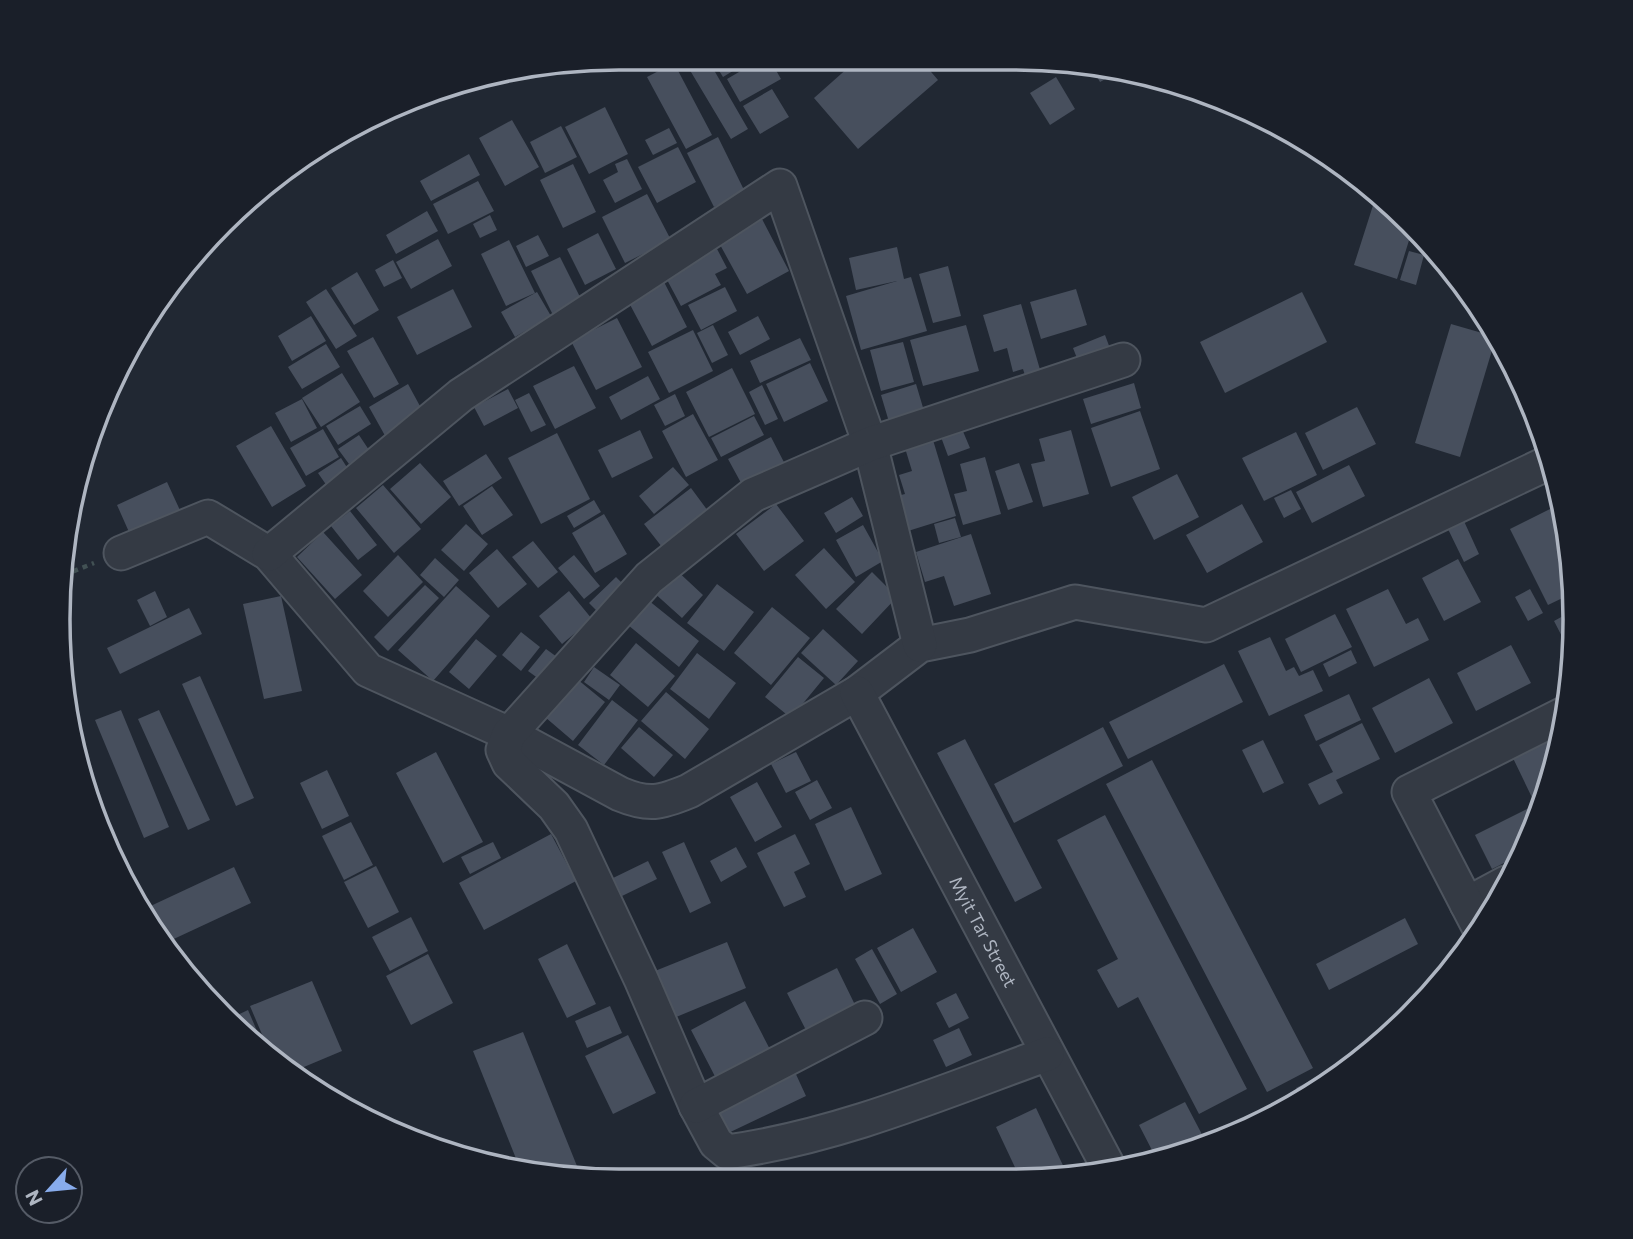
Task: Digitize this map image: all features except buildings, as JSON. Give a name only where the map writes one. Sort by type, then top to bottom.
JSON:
[{"type":"street","points":[[269,554],[461,395],[780,186],[870,444],[920,645]]},
{"type":"street","points":[[1047,1054],[825,1131],[727,1152],[716,1143],[696,1106],[571,830],[554,806],[505,758],[503,750],[509,734],[660,569],[753,495],[870,444],[1123,360]]},
{"type":"street","points":[[121,553],[208,517],[269,554],[368,670],[509,734],[620,794],[637,801],[661,803],[689,791],[857,693],[920,645],[970,635],[1075,603],[1206,625],[1541,465]]},
{"type":"street","name":"Myit Tar Street","points":[[857,693],[1105,1161]]},
{"type":"street","points":[[1474,917],[1409,792],[1553,719]]},
{"type":"street","points":[[696,1106],[865,1018]]}]
